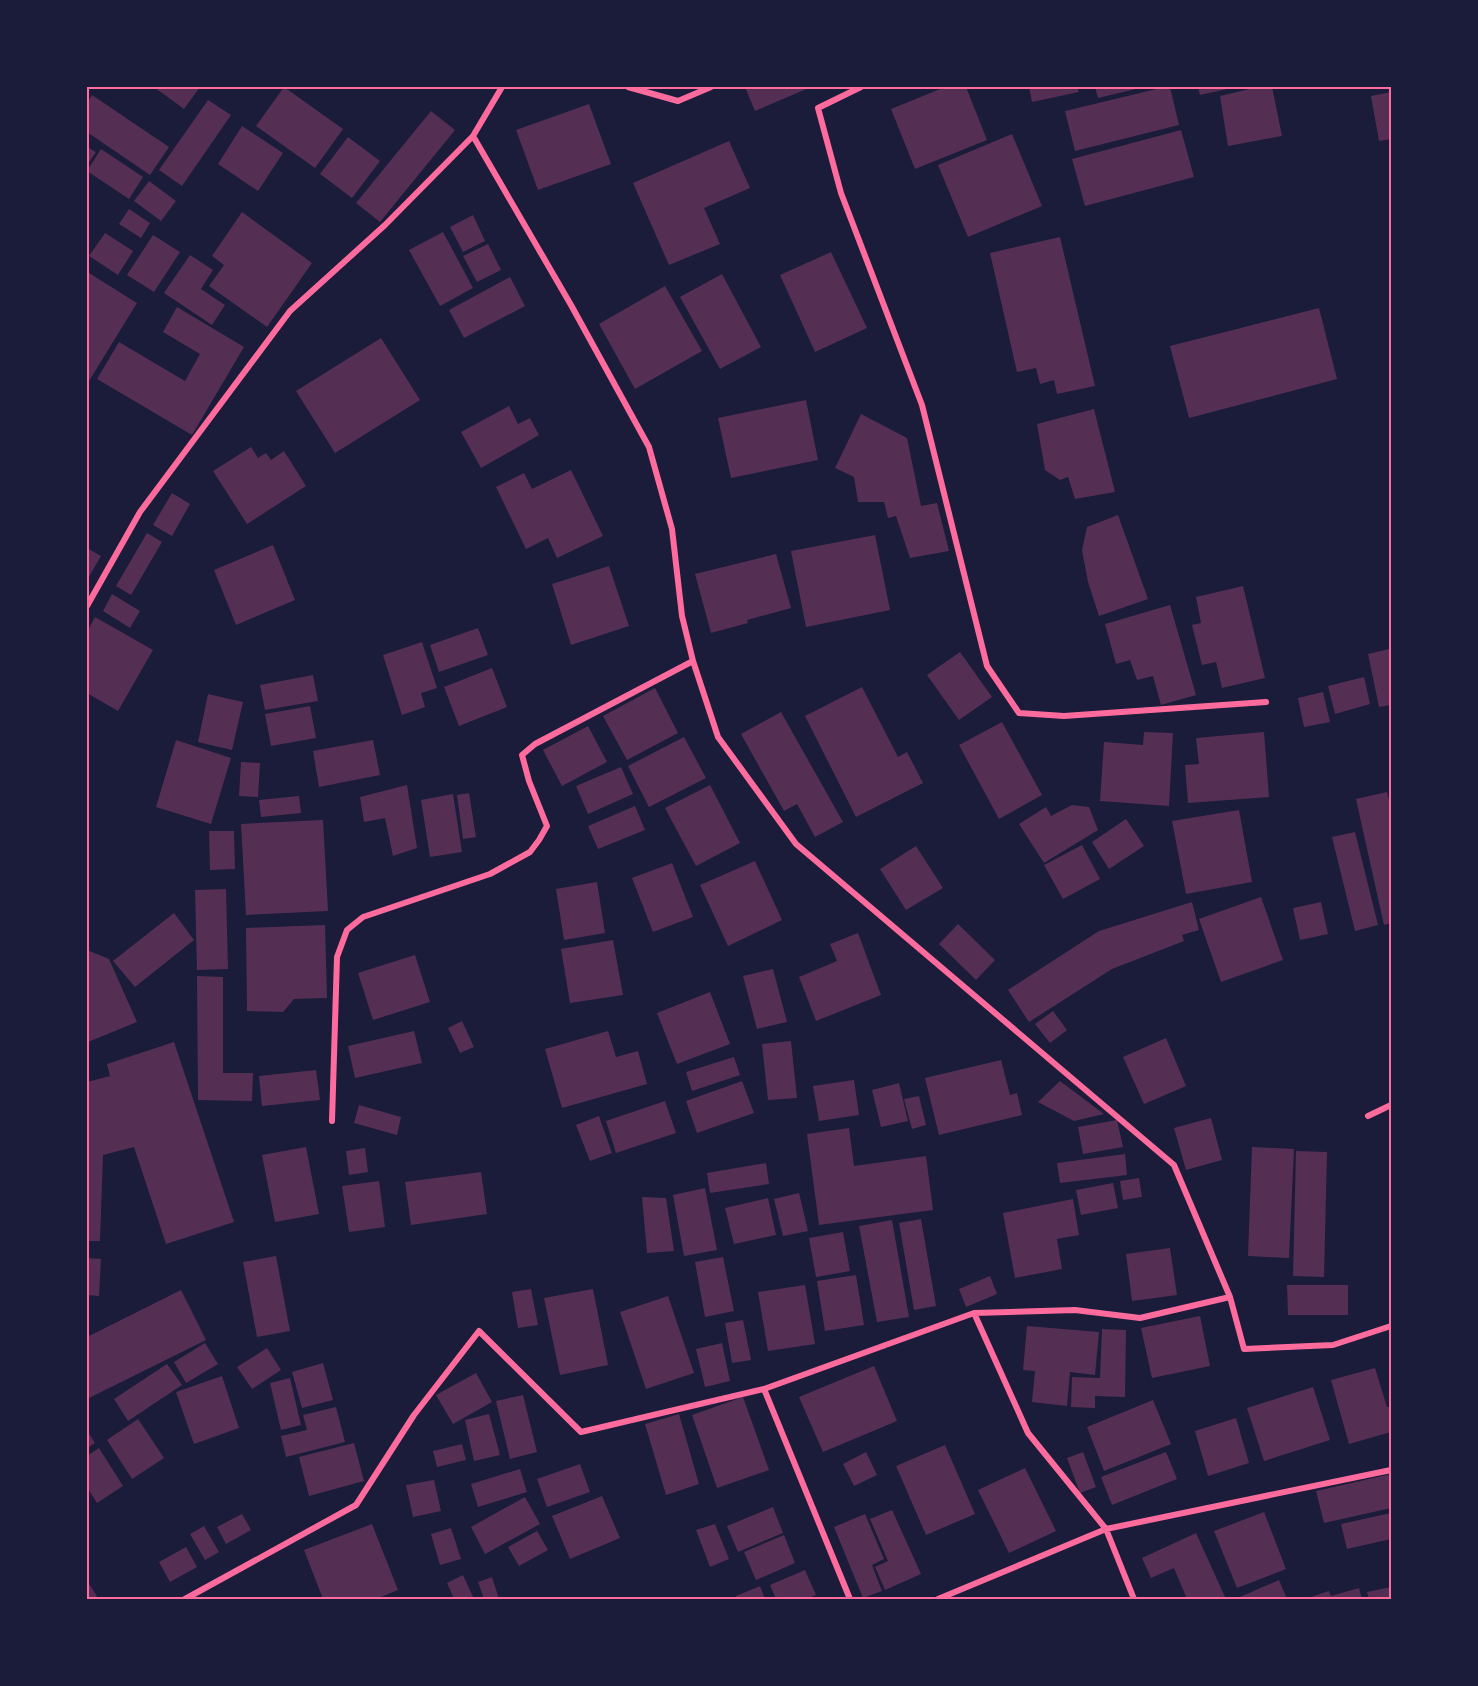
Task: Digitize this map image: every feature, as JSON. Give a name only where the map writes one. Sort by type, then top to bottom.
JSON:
[{"type":"street","points":[[87,606],[140,512],[290,311],[386,225],[473,136],[502,87]]},
{"type":"street","points":[[628,87],[678,101],[711,87]]},
{"type":"street","points":[[861,87],[818,108],[842,193],[922,405],[987,666],[1019,713],[1064,716],[1266,702]]},
{"type":"street","points":[[473,136],[571,304],[649,447],[672,530],[682,616],[693,661],[718,737],[796,844],[1174,1165],[1230,1297],[1244,1349],[1332,1345],[1391,1326]]},
{"type":"street","points":[[332,1121],[337,957],[347,930],[363,917],[490,873],[530,852],[547,826],[529,781],[522,755],[535,744],[693,661]]},
{"type":"street","points":[[1368,1116],[1391,1105]]},
{"type":"street","points":[[185,1599],[356,1505],[414,1415],[479,1331],[581,1432],[764,1389],[974,1313],[1075,1310],[1140,1318],[1230,1297]]},
{"type":"street","points":[[974,1313],[1028,1432],[1106,1529],[1134,1599]]},
{"type":"street","points":[[764,1389],[850,1599]]},
{"type":"street","points":[[938,1599],[1106,1529],[1391,1470]]},
{"type":"building","points":[[154,87],[200,87],[184,109]]},
{"type":"building","points":[[284,87],[343,129],[315,168],[256,126]]},
{"type":"building","points":[[745,87],[811,87],[755,111]]},
{"type":"building","points":[[945,87],[966,87],[987,140],[915,169],[891,109]]},
{"type":"building","points":[[1029,87],[1077,87],[1079,92],[1032,102]]},
{"type":"building","points":[[1095,87],[1140,87],[1140,88],[1098,98]]},
{"type":"building","points":[[1170,87],[1179,125],[1075,151],[1065,111]]},
{"type":"building","points":[[1198,87],[1231,87],[1232,88],[1200,95]]},
{"type":"building","points":[[1258,87],[1272,87],[1282,136],[1228,146],[1220,96]]},
{"type":"building","points":[[1391,92],[1391,139],[1379,141],[1371,96]]},
{"type":"building","points":[[92,95],[169,147],[150,175],[87,132],[87,103]]},
{"type":"building","points":[[208,100],[231,115],[182,186],[159,170]]},
{"type":"building","points":[[589,104],[611,164],[538,190],[516,130]]},
{"type":"building","points":[[431,111],[455,130],[380,222],[356,203]]},
{"type":"building","points":[[242,126],[283,153],[258,191],[218,164]]},
{"type":"building","points":[[1181,130],[1194,177],[1085,206],[1072,159]]},
{"type":"building","points":[[1012,134],[1042,206],[968,237],[938,165]]},
{"type":"building","points":[[348,137],[380,161],[352,198],[320,174]]},
{"type":"building","points":[[729,141],[750,188],[704,208],[720,244],[669,265],[633,183]]},
{"type":"building","points":[[87,147],[96,152],[87,165]]},
{"type":"building","points":[[101,149],[143,177],[129,199],[87,171]]},
{"type":"building","points":[[149,181],[176,201],[161,221],[134,201]]},
{"type":"building","points":[[129,209],[150,223],[141,238],[119,224]]},
{"type":"building","points":[[242,212],[312,263],[267,327],[209,286],[224,265],[212,256]]},
{"type":"building","points":[[473,215],[485,241],[463,252],[450,227]]},
{"type":"building","points":[[443,232],[473,288],[440,306],[409,250]]},
{"type":"building","points":[[105,233],[133,251],[118,275],[89,256]]},
{"type":"building","points":[[153,235],[180,252],[154,292],[127,275]]},
{"type":"building","points":[[1060,237],[1095,386],[1057,394],[1054,380],[1040,384],[1036,368],[1017,372],[990,253]]},
{"type":"building","points":[[488,244],[501,270],[477,282],[463,256]]},
{"type":"building","points":[[831,252],[867,328],[815,352],[780,275]]},
{"type":"building","points":[[190,255],[213,270],[201,289],[225,305],[212,325],[164,293]]},
{"type":"building","points":[[89,273],[137,303],[89,381],[87,380],[87,275]]},
{"type":"building","points":[[722,274],[761,347],[720,369],[680,297]]},
{"type":"building","points":[[510,277],[525,306],[464,338],[449,310]]},
{"type":"building","points":[[665,286],[702,351],[635,389],[599,324]]},
{"type":"building","points":[[177,307],[244,347],[192,435],[97,379],[119,342],[185,381],[200,354],[163,332]]},
{"type":"building","points":[[1319,308],[1337,379],[1189,418],[1170,346]]},
{"type":"building","points":[[381,338],[420,400],[335,453],[296,391]]},
{"type":"building","points":[[806,400],[818,460],[731,478],[718,418]]},
{"type":"building","points":[[509,406],[518,424],[530,418],[539,435],[481,468],[461,432]]},
{"type":"building","points":[[1094,409],[1115,492],[1075,499],[1068,477],[1060,480],[1045,470],[1037,424]]},
{"type":"building","points":[[861,414],[907,438],[921,506],[937,503],[949,551],[910,558],[896,516],[888,518],[884,502],[858,502],[854,477],[835,468]]},
{"type":"building","points":[[251,447],[258,458],[266,453],[271,460],[284,451],[306,486],[247,524],[213,471]]},
{"type":"building","points":[[571,470],[603,536],[557,558],[548,538],[526,549],[496,487],[524,473],[532,489]]},
{"type":"building","points":[[172,493],[190,504],[172,536],[153,525]]},
{"type":"building","points":[[1118,515],[1148,599],[1099,616],[1088,582],[1082,550],[1087,527]]},
{"type":"building","points":[[147,533],[162,542],[131,595],[116,586]]},
{"type":"building","points":[[875,535],[890,610],[806,627],[791,551]]},
{"type":"building","points":[[273,545],[295,600],[236,625],[214,570]]},
{"type":"building","points":[[87,548],[101,556],[87,580]]},
{"type":"building","points":[[776,554],[791,608],[711,633],[695,574]]},
{"type":"building","points":[[609,566],[629,626],[571,645],[552,584]]},
{"type":"building","points":[[1243,586],[1265,678],[1222,688],[1216,662],[1202,665],[1192,625],[1201,623],[1196,597]]},
{"type":"building","points":[[112,594],[140,611],[130,628],[103,611]]},
{"type":"building","points":[[1170,605],[1196,695],[1161,705],[1153,676],[1137,680],[1130,660],[1116,664],[1105,624]]},
{"type":"building","points":[[95,617],[153,650],[118,711],[87,693],[87,632]]},
{"type":"building","points":[[478,628],[488,655],[439,672],[430,645]]},
{"type":"building","points":[[422,642],[437,688],[421,693],[425,707],[402,715],[383,655]]},
{"type":"building","points":[[1389,649],[1391,705],[1379,707],[1368,654]]},
{"type":"building","points":[[960,652],[992,697],[959,720],[927,675]]},
{"type":"building","points":[[492,668],[507,707],[459,726],[444,687]]},
{"type":"building","points":[[313,675],[318,701],[265,710],[260,685]]},
{"type":"building","points":[[1364,677],[1370,704],[1335,714],[1328,686]]},
{"type":"building","points":[[862,687],[898,757],[907,752],[923,783],[856,817],[805,716]]},
{"type":"building","points":[[655,688],[678,733],[627,760],[603,716]]},
{"type":"building","points":[[1323,692],[1330,722],[1304,727],[1298,698]]},
{"type":"building","points":[[208,694],[243,702],[232,750],[198,742]]},
{"type":"building","points":[[310,706],[316,738],[271,746],[265,714]]},
{"type":"building","points":[[781,712],[843,822],[815,837],[797,804],[784,811],[741,734]]},
{"type":"building","points":[[1002,722],[1042,795],[999,819],[959,745]]},
{"type":"building","points":[[588,726],[607,762],[562,786],[543,750]]},
{"type":"building","points":[[1144,732],[1173,733],[1169,806],[1100,801],[1104,742],[1143,745]]},
{"type":"building","points":[[1264,732],[1269,797],[1188,803],[1185,765],[1199,764],[1196,738]]},
{"type":"building","points":[[684,737],[706,778],[649,807],[628,766]]},
{"type":"building","points":[[176,740],[231,758],[211,824],[156,807]]},
{"type":"building","points":[[373,740],[380,775],[319,787],[313,751]]},
{"type":"building","points":[[241,762],[260,763],[258,797],[239,796]]},
{"type":"building","points":[[621,767],[633,794],[588,814],[576,786]]},
{"type":"building","points":[[407,785],[417,848],[393,856],[385,818],[364,822],[360,797]]},
{"type":"building","points":[[710,785],[740,843],[696,866],[665,808]]},
{"type":"building","points":[[1387,792],[1391,809],[1391,923],[1384,925],[1356,799]]},
{"type":"building","points":[[469,793],[476,837],[463,839],[457,795]]},
{"type":"building","points":[[453,794],[462,852],[430,857],[421,800]]},
{"type":"building","points":[[299,796],[301,813],[261,817],[259,800]]},
{"type":"building","points":[[1072,805],[1089,807],[1098,830],[1044,863],[1019,824],[1046,807],[1051,816]]},
{"type":"building","points":[[635,806],[645,830],[598,849],[588,826]]},
{"type":"building","points":[[1239,810],[1252,882],[1186,894],[1172,821]]},
{"type":"building","points":[[1126,819],[1144,846],[1109,869],[1092,842]]},
{"type":"building","points":[[323,820],[328,911],[246,915],[241,824]]},
{"type":"building","points":[[209,831],[234,831],[235,869],[210,870]]},
{"type":"building","points":[[1355,832],[1378,925],[1355,931],[1332,837]]},
{"type":"building","points":[[1082,845],[1100,879],[1063,899],[1044,865]]},
{"type":"building","points":[[916,846],[943,888],[906,910],[880,869]]},
{"type":"building","points":[[755,861],[782,920],[728,946],[700,885]]},
{"type":"building","points":[[672,863],[693,917],[653,932],[632,878]]},
{"type":"building","points":[[597,882],[605,933],[564,940],[556,889]]},
{"type":"building","points":[[226,889],[228,969],[197,970],[195,890]]},
{"type":"building","points":[[1261,897],[1283,960],[1221,982],[1199,919]]},
{"type":"building","points":[[1192,902],[1199,930],[1182,935],[1184,941],[1112,969],[1029,1022],[1008,990],[1099,931]]},
{"type":"building","points":[[1321,902],[1328,934],[1300,940],[1293,908]]},
{"type":"building","points":[[174,913],[194,940],[135,987],[113,961]]},
{"type":"building","points":[[958,924],[995,960],[976,980],[939,944]]},
{"type":"building","points":[[325,925],[327,998],[294,999],[283,1012],[247,1011],[246,928]]},
{"type":"building","points":[[858,933],[881,995],[816,1021],[799,977],[837,961],[830,944]]},
{"type":"building","points":[[613,940],[623,995],[570,1003],[561,949]]},
{"type":"building","points":[[87,950],[109,959],[137,1022],[88,1042]]},
{"type":"building","points":[[415,955],[430,1002],[373,1020],[358,973]]},
{"type":"building","points":[[773,969],[787,1022],[757,1029],[743,976]]},
{"type":"building","points":[[197,976],[223,977],[223,1073],[253,1073],[252,1101],[198,1100]]},
{"type":"building","points":[[710,992],[730,1044],[677,1064],[657,1013]]},
{"type":"building","points":[[1053,1011],[1067,1030],[1050,1043],[1035,1024]]},
{"type":"building","points":[[462,1021],[474,1047],[460,1053],[448,1028]]},
{"type":"building","points":[[414,1031],[422,1063],[355,1078],[348,1046]]},
{"type":"building","points":[[608,1031],[616,1057],[638,1051],[647,1084],[562,1108],[545,1049]]},
{"type":"building","points":[[1166,1038],[1186,1086],[1144,1104],[1123,1057]]},
{"type":"building","points":[[791,1041],[797,1098],[768,1100],[762,1044]]},
{"type":"building","points":[[174,1042],[234,1222],[166,1244],[134,1147],[103,1155],[100,1241],[87,1241],[87,1082],[110,1076],[107,1064]]},
{"type":"building","points":[[734,1057],[740,1075],[692,1091],[686,1072]]},
{"type":"building","points":[[1001,1060],[1010,1095],[1017,1093],[1022,1115],[939,1135],[925,1078]]},
{"type":"building","points":[[316,1070],[320,1100],[262,1106],[259,1076]]},
{"type":"building","points":[[854,1080],[859,1115],[819,1121],[813,1086]]},
{"type":"building","points":[[742,1081],[754,1113],[697,1133],[686,1101]]},
{"type":"building","points":[[1060,1081],[1104,1114],[1074,1121],[1038,1102]]},
{"type":"building","points":[[899,1083],[908,1121],[881,1127],[872,1090]]},
{"type":"building","points":[[919,1096],[926,1125],[912,1129],[904,1099]]},
{"type":"building","points":[[665,1101],[676,1133],[616,1153],[606,1121]]},
{"type":"building","points":[[359,1105],[401,1117],[397,1135],[354,1123]]},
{"type":"building","points":[[599,1116],[612,1153],[590,1161],[576,1125]]},
{"type":"building","points":[[1211,1118],[1222,1160],[1186,1170],[1174,1128]]},
{"type":"building","points":[[1117,1120],[1123,1147],[1083,1154],[1078,1127]]},
{"type":"building","points":[[849,1128],[854,1166],[926,1156],[933,1210],[819,1225],[807,1134]]},
{"type":"building","points":[[306,1147],[319,1214],[275,1222],[262,1155]]},
{"type":"building","points":[[1252,1147],[1294,1149],[1289,1258],[1248,1256]]},
{"type":"building","points":[[365,1148],[368,1172],[349,1175],[346,1151]]},
{"type":"building","points":[[1296,1151],[1327,1152],[1324,1277],[1293,1276]]},
{"type":"building","points":[[1125,1154],[1127,1175],[1060,1183],[1057,1163]]},
{"type":"building","points":[[766,1163],[769,1184],[710,1193],[707,1173]]},
{"type":"building","points":[[481,1172],[487,1214],[411,1225],[405,1182]]},
{"type":"building","points":[[1139,1178],[1142,1197],[1123,1200],[1120,1181]]},
{"type":"building","points":[[379,1181],[385,1227],[349,1232],[342,1186]]},
{"type":"building","points":[[1113,1183],[1118,1208],[1081,1215],[1076,1190]]},
{"type":"building","points":[[705,1188],[717,1250],[684,1256],[673,1195]]},
{"type":"building","points":[[799,1193],[808,1231],[783,1236],[774,1199]]},
{"type":"building","points":[[642,1197],[666,1198],[674,1251],[647,1253]]},
{"type":"building","points":[[768,1198],[776,1235],[734,1244],[725,1208]]},
{"type":"building","points":[[1073,1199],[1079,1235],[1057,1239],[1062,1269],[1015,1278],[1003,1213]]},
{"type":"building","points":[[921,1219],[936,1306],[914,1310],[899,1223]]},
{"type":"building","points":[[892,1220],[909,1317],[877,1322],[859,1226]]},
{"type":"building","points":[[843,1232],[850,1271],[816,1277],[809,1238]]},
{"type":"building","points":[[1170,1248],[1177,1295],[1132,1301],[1126,1254]]},
{"type":"building","points":[[276,1256],[290,1331],[257,1337],[243,1262]]},
{"type":"building","points":[[723,1257],[734,1311],[705,1317],[695,1262]]},
{"type":"building","points":[[87,1258],[101,1259],[99,1296],[87,1295]]},
{"type":"building","points":[[856,1275],[864,1325],[825,1331],[817,1281]]},
{"type":"building","points":[[990,1276],[997,1294],[966,1307],[959,1289]]},
{"type":"building","points":[[805,1285],[815,1344],[768,1351],[758,1292]]},
{"type":"building","points":[[1287,1285],[1348,1285],[1348,1315],[1288,1315]]},
{"type":"building","points":[[531,1289],[538,1325],[518,1328],[512,1292]]},
{"type":"building","points":[[593,1289],[608,1365],[560,1375],[544,1298]]},
{"type":"building","points":[[181,1290],[206,1340],[87,1399],[87,1337]]},
{"type":"building","points":[[668,1296],[694,1373],[646,1389],[620,1312]]},
{"type":"building","points":[[1200,1316],[1210,1366],[1152,1378],[1141,1328]]},
{"type":"building","points":[[743,1320],[751,1360],[732,1363],[725,1323]]},
{"type":"building","points":[[1027,1326],[1099,1332],[1095,1375],[1070,1372],[1067,1406],[1032,1402],[1035,1371],[1023,1370]]},
{"type":"building","points":[[1102,1329],[1126,1330],[1125,1397],[1095,1396],[1095,1408],[1071,1407],[1072,1377],[1100,1378]]},
{"type":"building","points":[[205,1343],[218,1364],[186,1383],[174,1362]]},
{"type":"building","points":[[722,1343],[730,1381],[705,1387],[696,1349]]},
{"type":"building","points":[[267,1348],[281,1370],[252,1389],[237,1367]]},
{"type":"building","points":[[323,1363],[333,1400],[302,1408],[292,1372]]},
{"type":"building","points":[[167,1364],[182,1385],[128,1421],[114,1399]]},
{"type":"building","points":[[874,1366],[897,1421],[823,1452],[799,1397]]},
{"type":"building","points":[[1375,1368],[1387,1407],[1391,1407],[1391,1432],[1349,1444],[1331,1380]]},
{"type":"building","points":[[476,1373],[492,1402],[453,1424],[436,1395]]},
{"type":"building","points":[[222,1376],[239,1428],[194,1444],[176,1392]]},
{"type":"building","points":[[290,1378],[301,1425],[281,1430],[270,1383]]},
{"type":"building","points":[[1313,1387],[1330,1440],[1264,1461],[1247,1408]]},
{"type":"building","points":[[523,1395],[537,1452],[510,1459],[496,1401]]},
{"type":"building","points":[[743,1397],[769,1470],[717,1488],[692,1415]]},
{"type":"building","points":[[1153,1400],[1171,1444],[1104,1471],[1087,1427]]},
{"type":"building","points":[[336,1407],[345,1442],[286,1457],[281,1436],[307,1430],[303,1415]]},
{"type":"building","points":[[489,1414],[500,1455],[474,1461],[465,1420]]},
{"type":"building","points":[[679,1414],[699,1484],[666,1495],[645,1424]]},
{"type":"building","points":[[1236,1418],[1249,1463],[1208,1476],[1195,1431]]},
{"type":"building","points":[[138,1419],[164,1458],[132,1479],[107,1440]]},
{"type":"building","points":[[87,1431],[95,1443],[87,1448]]},
{"type":"building","points":[[354,1443],[364,1481],[309,1496],[299,1457]]},
{"type":"building","points":[[462,1444],[466,1460],[437,1467],[433,1451]]},
{"type":"building","points":[[945,1445],[975,1514],[926,1535],[896,1466]]},
{"type":"building","points":[[99,1448],[123,1486],[97,1503],[87,1487],[87,1456]]},
{"type":"building","points":[[866,1452],[877,1475],[854,1486],[843,1464]]},
{"type":"building","points":[[1083,1452],[1096,1487],[1080,1493],[1067,1458]]},
{"type":"building","points":[[1166,1452],[1177,1479],[1112,1505],[1101,1477]]},
{"type":"building","points":[[580,1464],[590,1492],[547,1507],[537,1479]]},
{"type":"building","points":[[1025,1468],[1056,1531],[1009,1553],[978,1490]]},
{"type":"building","points":[[520,1469],[527,1492],[478,1507],[471,1484]]},
{"type":"building","points":[[1391,1474],[1391,1508],[1324,1523],[1316,1491]]},
{"type":"building","points":[[434,1480],[441,1511],[413,1517],[406,1485]]},
{"type":"building","points":[[602,1496],[620,1538],[570,1559],[552,1516]]},
{"type":"building","points":[[525,1497],[540,1524],[485,1554],[471,1527]]},
{"type":"building","points":[[773,1507],[783,1533],[738,1552],[727,1526]]},
{"type":"building","points":[[892,1510],[921,1574],[885,1590],[875,1567],[888,1561],[870,1519]]},
{"type":"building","points":[[1264,1512],[1286,1569],[1237,1588],[1214,1531]]},
{"type":"building","points":[[1391,1513],[1391,1539],[1347,1549],[1341,1524]]},
{"type":"building","points":[[242,1514],[251,1530],[226,1544],[217,1527]]},
{"type":"building","points":[[865,1514],[884,1559],[872,1565],[882,1591],[863,1598],[834,1527]]},
{"type":"building","points":[[372,1524],[398,1590],[376,1599],[323,1599],[304,1550]]},
{"type":"building","points":[[715,1524],[729,1559],[710,1567],[696,1530]]},
{"type":"building","points":[[204,1526],[219,1552],[205,1560],[190,1534]]},
{"type":"building","points":[[451,1528],[461,1559],[440,1565],[431,1534]]},
{"type":"building","points":[[537,1531],[548,1550],[519,1566],[508,1547]]},
{"type":"building","points":[[1196,1533],[1226,1599],[1187,1599],[1174,1568],[1151,1578],[1142,1558]]},
{"type":"building","points":[[784,1535],[795,1563],[756,1580],[744,1552]]},
{"type":"building","points":[[186,1547],[197,1567],[170,1582],[159,1562]]},
{"type":"building","points":[[805,1570],[816,1595],[806,1599],[776,1599],[770,1585]]},
{"type":"building","points":[[463,1575],[474,1599],[454,1599],[447,1583]]},
{"type":"building","points":[[492,1577],[499,1599],[484,1599],[478,1582]]},
{"type":"building","points":[[1279,1580],[1287,1599],[1241,1599],[1240,1597]]},
{"type":"building","points":[[87,1581],[97,1596],[92,1599],[87,1599]]},
{"type":"building","points":[[760,1586],[765,1599],[737,1599],[736,1596]]},
{"type":"building","points":[[1391,1587],[1391,1599],[1369,1599],[1367,1592]]},
{"type":"building","points":[[1359,1588],[1362,1599],[1305,1599],[1329,1591],[1331,1596]]}]
